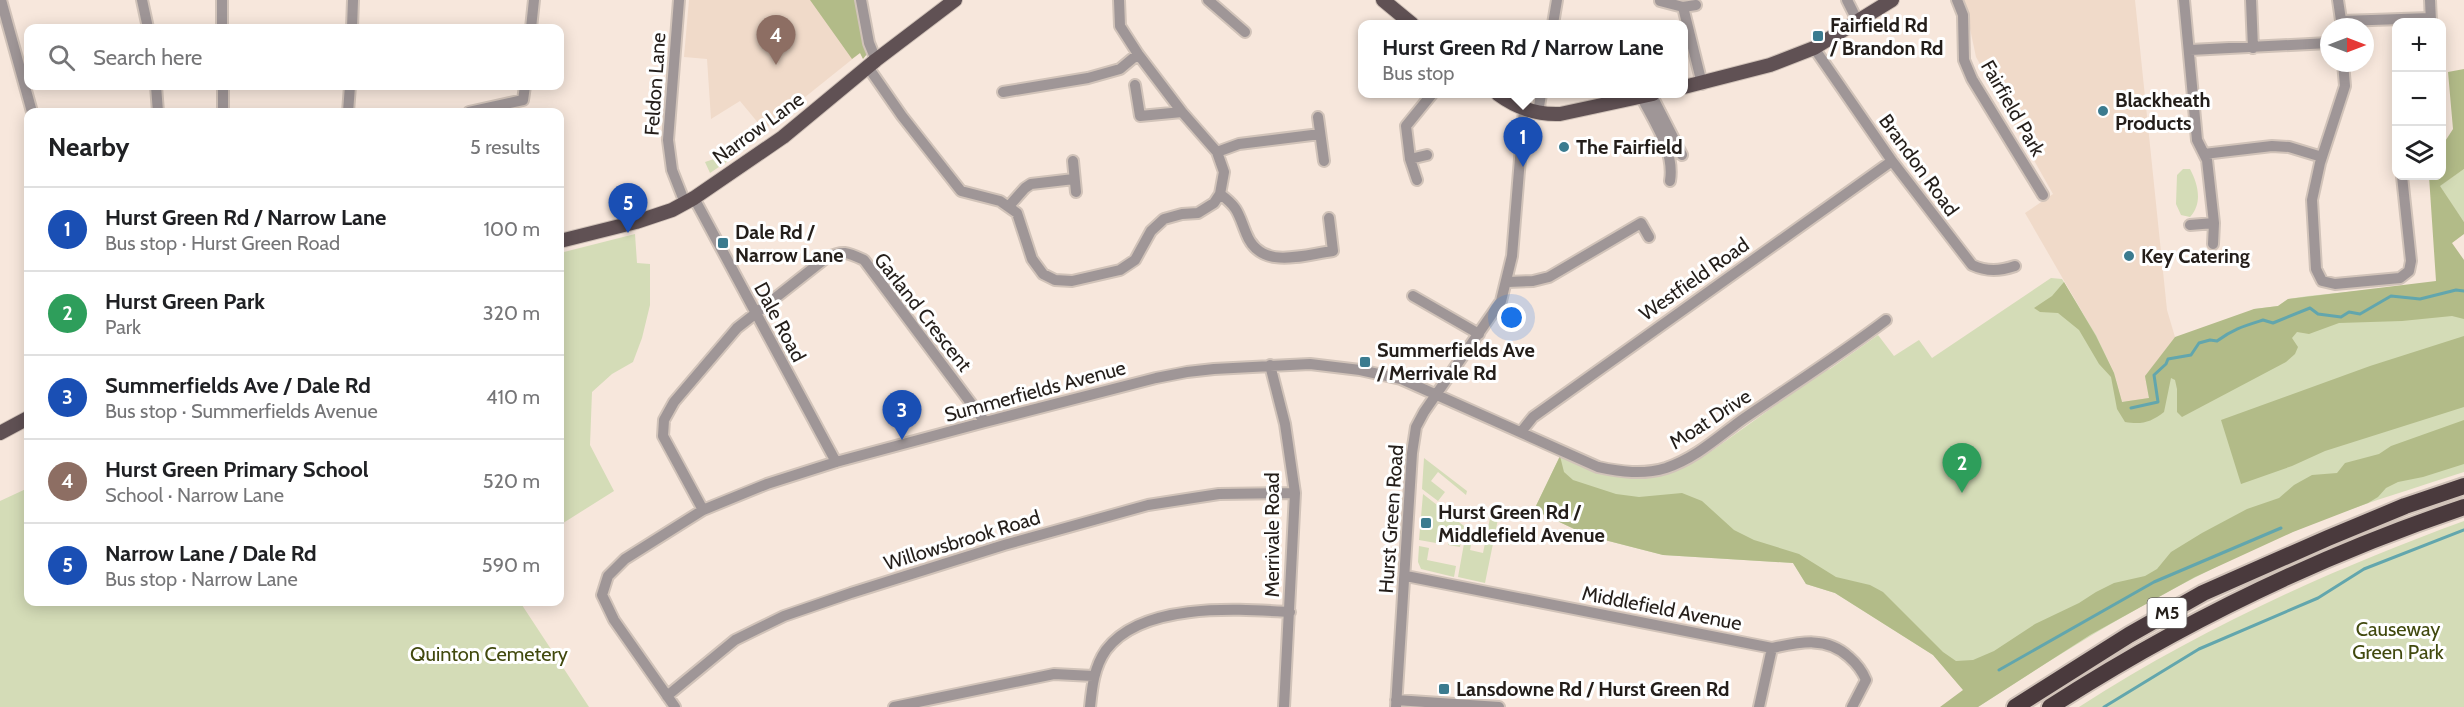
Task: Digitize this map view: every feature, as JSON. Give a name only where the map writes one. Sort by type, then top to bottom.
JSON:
[{"type":"highway","name":"M5","points":[[2015,707],[2128,635],[2203,593],[2361,524],[2464,486]]},
{"type":"highway","name":"M5","points":[[2050,707],[2156,643],[2261,588],[2413,524],[2464,507]]},
{"type":"main road","name":"Narrow Lane","points":[[564,240],[636,222],[672,210],[689,200],[783,137],[955,0]]},
{"type":"main road","points":[[1383,0],[1407,20]]},
{"type":"main road","points":[[1688,86],[1770,65],[1814,48],[1892,0]]},
{"type":"main road","points":[[1507,98],[1531,111],[1560,114],[1631,98]]},
{"type":"main road","points":[[0,433],[24,420]]},
{"type":"street","points":[[1,0],[24,83]]},
{"type":"street","points":[[142,0],[146,24]]},
{"type":"street","points":[[222,0],[222,24]]},
{"type":"street","points":[[352,24],[353,0]]},
{"type":"street","points":[[531,24],[534,0]]},
{"type":"street","name":"Feldon Lane","points":[[679,0],[668,140],[672,170],[689,200]]},
{"type":"street","points":[[861,0],[872,64],[902,116],[962,191],[1000,201],[1017,213],[1032,259],[1039,269],[1048,277],[1072,280],[1120,270],[1129,265],[1139,255],[1151,231],[1164,219],[1198,213],[1214,203],[1220,195],[1224,172],[1217,152],[1182,112],[1120,26],[1119,0]]},
{"type":"street","points":[[1208,0],[1245,32]]},
{"type":"street","points":[[1554,20],[1557,0]]},
{"type":"street","points":[[1847,0],[1857,20]]},
{"type":"street","name":"Fairfield Park","points":[[1957,0],[1963,15],[1964,60],[1972,79],[2043,195]]},
{"type":"street","points":[[2184,0],[2197,140],[2207,160],[2214,223],[2213,244]]},
{"type":"street","points":[[2251,0],[2253,48]]},
{"type":"street","points":[[2338,0],[2341,18]]},
{"type":"street","points":[[2430,0],[2431,18]]},
{"type":"street","points":[[1660,1],[1683,7],[1696,5]]},
{"type":"street","points":[[1683,7],[1686,20]]},
{"type":"street","points":[[2374,23],[2392,22]]},
{"type":"street","points":[[1688,27],[1702,84]]},
{"type":"street","points":[[2190,50],[2320,44]]},
{"type":"street","name":"Brandon Road","points":[[1814,48],[1892,160],[1972,265],[1980,269],[2001,271],[2015,266]]},
{"type":"street","points":[[1004,92],[1088,78],[1120,69],[1138,54]]},
{"type":"street","points":[[2344,72],[2345,86],[2322,157],[2312,200],[2316,269],[2322,281],[2335,284],[2400,278],[2409,271],[2411,261],[2402,180]]},
{"type":"street","points":[[1135,85],[1140,116],[1182,112]]},
{"type":"street","points":[[26,90],[31,108]]},
{"type":"street","points":[[156,90],[158,108]]},
{"type":"street","points":[[222,90],[223,108]]},
{"type":"street","points":[[348,108],[350,90]]},
{"type":"street","points":[[487,108],[523,100],[524,90]]},
{"type":"street","points":[[1417,180],[1410,159],[1406,126],[1428,98]]},
{"type":"street","name":"Hurst Green Road","points":[[1396,704],[1416,427],[1501,302],[1508,282],[1531,111],[1538,98]]},
{"type":"street","points":[[1650,98],[1668,151],[1672,168],[1670,181]]},
{"type":"street","points":[[1651,98],[1682,155]]},
{"type":"street","points":[[1317,117],[1324,161]]},
{"type":"street","points":[[1217,152],[1239,144],[1320,134]]},
{"type":"street","points":[[2204,154],[2281,146],[2322,157]]},
{"type":"street","points":[[1410,159],[1427,155]]},
{"type":"street","name":"Westfield Road","points":[[1521,432],[1533,417],[1892,160]]},
{"type":"street","points":[[1073,161],[1076,192]]},
{"type":"street","points":[[1010,206],[1024,188],[1031,184],[1074,179]]},
{"type":"street","points":[[1220,195],[1238,210],[1246,235],[1253,246],[1268,257],[1279,259],[1333,251],[1329,219]]},
{"type":"street","name":"Dale Road","points":[[689,200],[836,462]]},
{"type":"street","points":[[1508,282],[1533,281],[1549,277],[1641,223],[1649,237]]},
{"type":"street","points":[[2190,225],[2214,223]]},
{"type":"street","name":"Garland Crescent","points":[[703,510],[663,436],[664,420],[674,402],[737,328],[826,258],[839,252],[864,260],[985,422]]},
{"type":"street","points":[[1413,296],[1479,334]]},
{"type":"street","name":"Moat Drive","points":[[1436,395],[1598,467],[1631,473],[1664,469],[1682,462],[1709,446],[1742,420],[1835,358],[1886,320]]},
{"type":"street","name":"Summerfields Avenue","points":[[675,707],[614,620],[602,596],[608,576],[626,559],[703,510],[767,484],[836,462],[1156,378],[1214,369],[1310,364],[1360,370],[1401,379],[1436,395]]},
{"type":"street","name":"Merrivale Road","points":[[1270,365],[1285,424],[1295,494],[1284,707]]},
{"type":"street","name":"Willowsbrook Road","points":[[667,696],[735,640],[784,616],[851,593],[1004,545],[1148,505],[1220,494],[1295,494]]},
{"type":"street","name":"Middlefield Avenue","points":[[1406,576],[1773,648],[1808,642],[1825,642],[1840,648],[1863,671],[1866,680],[1852,707]]},
{"type":"street","points":[[1090,707],[1093,676],[1105,651],[1118,637],[1132,627],[1185,613],[1241,610],[1290,612]]},
{"type":"street","points":[[1760,707],[1773,648]]},
{"type":"street","points":[[894,707],[1054,674],[1093,676]]},
{"type":"street","points":[[1396,704],[1499,707]]},
{"type":"shaded area","points":[[689,0],[848,0],[860,53],[764,130],[740,101],[711,119],[707,59],[684,57]]},
{"type":"shaded area","points":[[1964,0],[2135,0],[2167,310],[2175,337],[2146,376],[2149,399],[2121,402],[2114,373],[2096,336],[2025,213],[2053,194],[1976,57]]},
{"type":"green space","points":[[810,0],[857,0],[867,54],[863,59],[860,53],[852,59]]},
{"type":"green space","points":[[2464,69],[2464,169],[2440,186],[2464,222],[2464,234],[2452,243],[2464,260],[2464,319],[2452,316],[2402,321],[2339,323],[2309,334],[2297,332],[2292,338],[2298,347],[2295,354],[2286,362],[2182,417],[2177,412],[2177,389],[2175,380],[2171,378],[2164,412],[2150,420],[2136,423],[2125,422],[2117,409],[2111,377],[2099,364],[2079,330],[2058,313],[2040,312],[2034,308],[2052,296],[2064,282],[2096,336],[2114,373],[2122,402],[2149,398],[2145,376],[2175,337],[2254,309],[2278,306],[2288,299],[2436,281],[2429,180],[2446,180],[2446,140],[2453,129],[2448,72]]},
{"type":"green space","points":[[747,148],[710,173],[705,162]]},
{"type":"green space","points":[[2183,169],[2190,169],[2198,193],[2197,206],[2190,217],[2181,215],[2176,204],[2177,175]]},
{"type":"green space","points":[[2464,169],[2464,222],[2439,186]]},
{"type":"green space","points":[[635,234],[637,263],[650,264],[650,305],[633,362],[612,374],[592,392],[590,445],[614,491],[564,522],[564,252]]},
{"type":"green space","points":[[2051,278],[2062,279],[2096,335],[2114,373],[2122,402],[2149,398],[2145,376],[2254,309],[2278,306],[2288,299],[2308,296],[2464,280],[2464,472],[2313,523],[2250,550],[2131,612],[1978,707],[1933,655],[1835,593],[1806,584],[1793,563],[1663,555],[1589,536],[1534,510],[1560,456],[1596,470],[1681,466],[1713,450],[1823,371],[1830,369],[1878,335],[1894,356],[1919,340],[1932,358]]},
{"type":"green space","points":[[2464,336],[2464,407],[2325,451],[2292,466],[2241,484],[2221,420],[2370,366]]},
{"type":"green space","points":[[2464,420],[2464,464],[2398,482],[2386,488],[2368,503],[2293,532],[2195,577],[2090,635],[1978,707],[1940,707],[1963,690],[1933,655],[1835,593],[1806,584],[1793,563],[1663,555],[1589,536],[1534,510],[1560,456],[1564,472],[1573,480],[1616,494],[1639,497],[1682,493],[1702,501],[1734,530],[1754,540],[1799,554],[1836,577],[1870,585],[1883,592],[1943,652],[1956,661],[1973,660],[1994,651],[2035,624],[2114,583],[2145,576],[2157,569],[2171,552],[2202,533],[2247,509],[2279,498],[2294,485],[2312,475],[2337,473],[2345,463],[2379,454],[2391,446]]},
{"type":"green space","points":[[1424,458],[1467,491],[1466,495],[1438,472],[1431,481],[1445,492],[1438,501],[1422,489]]},
{"type":"green space","name":"Quinton Cemetery","points":[[24,490],[24,606],[523,606],[589,707],[0,707],[0,501]]},
{"type":"green space","points":[[1423,494],[1464,526],[1460,547],[1448,545],[1451,528],[1439,526],[1436,543],[1419,540]]},
{"type":"green space","points":[[1490,518],[1498,519],[1485,583],[1458,577],[1465,538],[1472,539],[1470,550],[1483,553]]},
{"type":"green space","name":"Causeway Green Park","points":[[2464,521],[2464,707],[2079,707],[2171,652],[2267,603],[2364,560]]},
{"type":"green space","points":[[1419,546],[1429,548],[1427,560],[1456,566],[1454,577],[1421,569],[1418,562]]},
{"type":"waterway","points":[[2131,408],[2158,402],[2154,375],[2168,359],[2191,355],[2199,343],[2217,341],[2244,326],[2263,320],[2273,323],[2310,308],[2318,314],[2341,317],[2349,312],[2360,314],[2391,296],[2420,299],[2456,290],[2464,291]]},
{"type":"waterway","points":[[1999,670],[2154,582],[2281,528]]},
{"type":"waterway","points":[[2104,707],[2199,649],[2318,598],[2364,569],[2464,530]]},
{"type":"place","name":"Fairfield Rd / Brandon Rd","points":[[1818,36]]},
{"type":"place","name":"Hurst Green Primary School","points":[[776,65]]},
{"type":"place","name":"Blackheath Products","points":[[2103,111]]},
{"type":"place","name":"The Fairfield","points":[[1564,147]]},
{"type":"place","name":"Hurst Green Rd / Narrow Lane","points":[[1523,167]]},
{"type":"place","name":"Narrow Lane / Dale Rd","points":[[628,233]]},
{"type":"place","name":"Dale Rd / Narrow Lane","points":[[723,243]]},
{"type":"place","name":"Key Catering","points":[[2129,256]]},
{"type":"place","name":"Summerfields Ave / Merrivale Rd","points":[[1365,362]]},
{"type":"place","name":"Summerfields Ave / Dale Rd","points":[[902,440]]},
{"type":"place","name":"Hurst Green Park","points":[[1962,493]]},
{"type":"place","name":"Hurst Green Rd / Middlefield Avenue","points":[[1426,523]]},
{"type":"place","name":"Lansdowne Rd / Hurst Green Rd","points":[[1444,689]]}]
